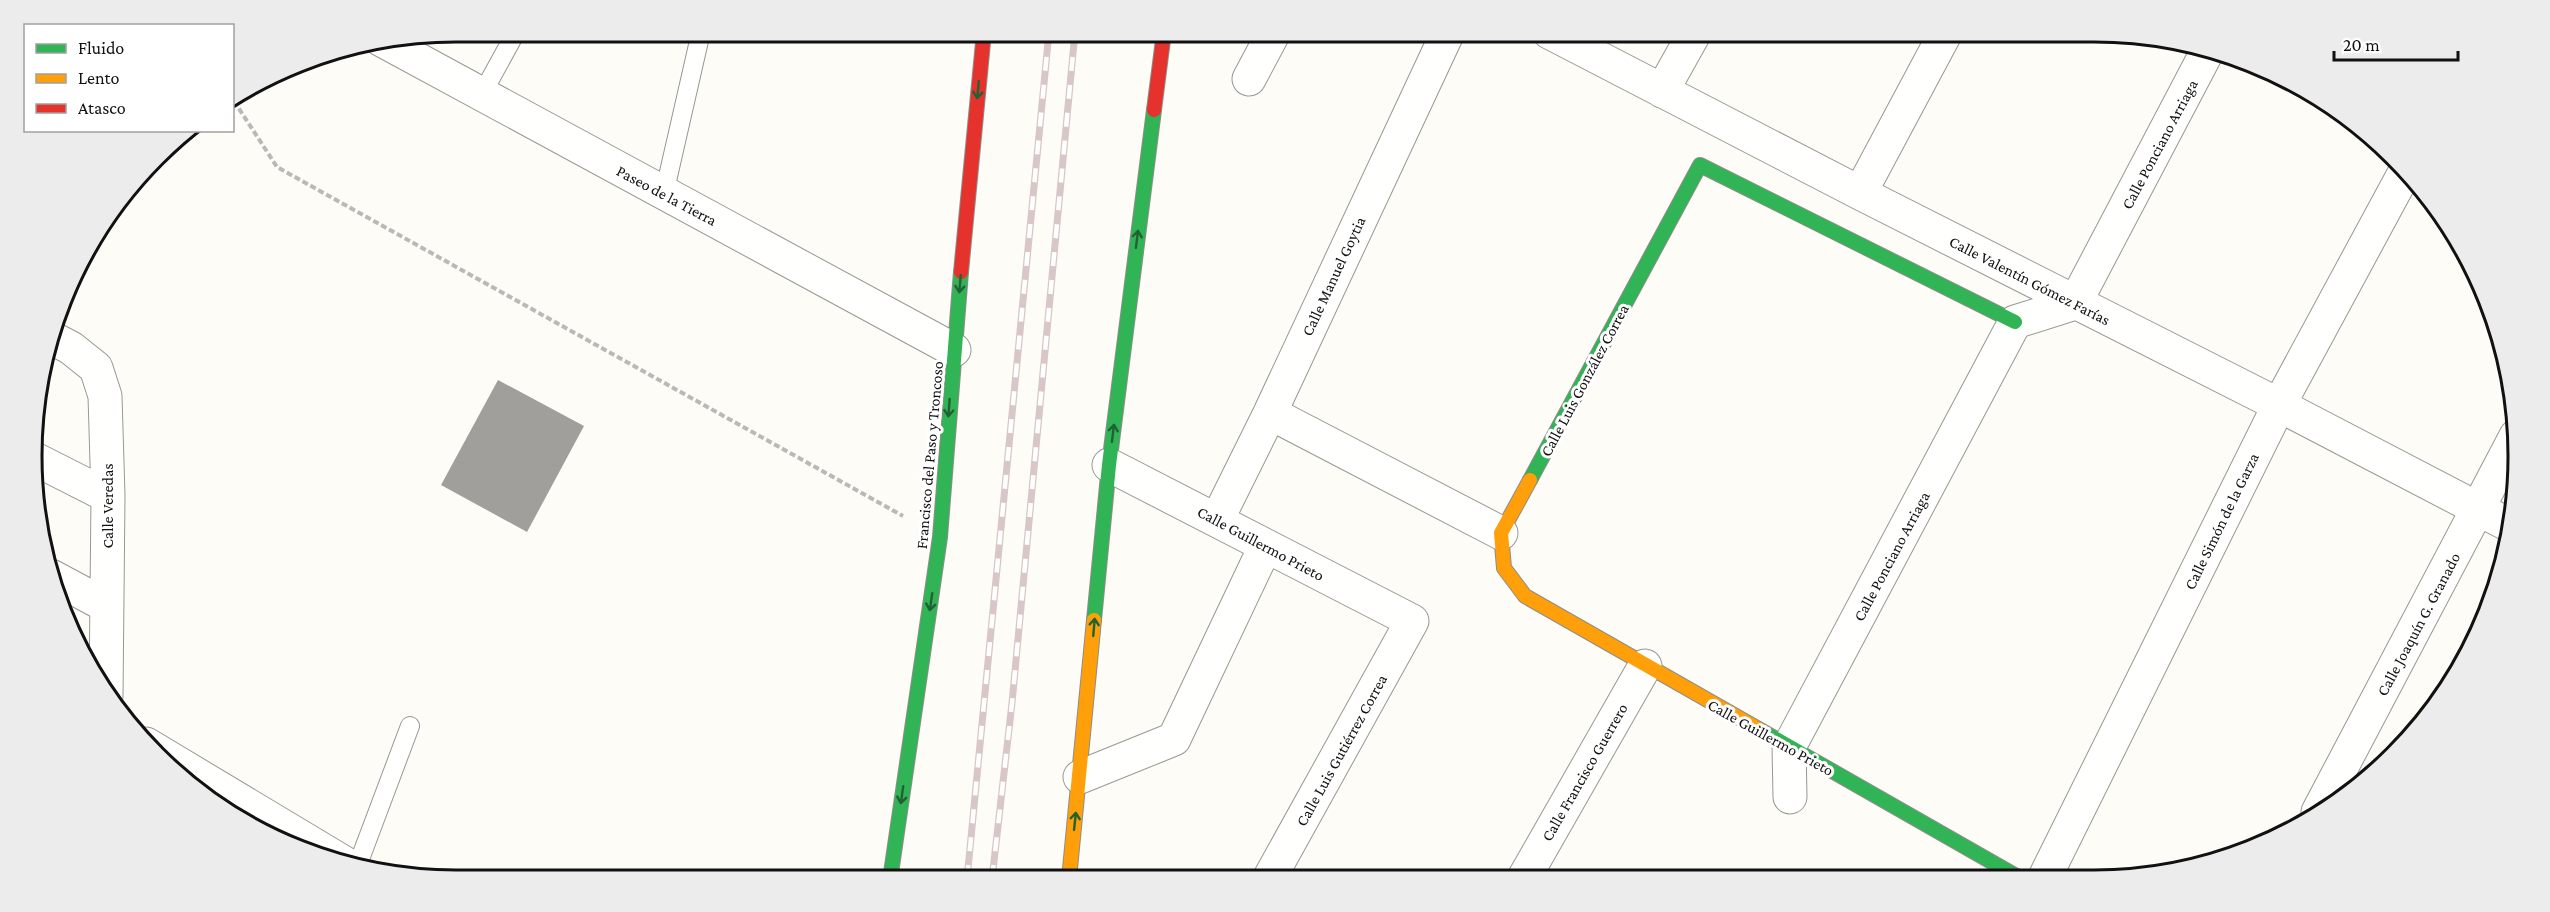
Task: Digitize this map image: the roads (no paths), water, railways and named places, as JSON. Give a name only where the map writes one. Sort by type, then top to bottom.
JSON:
[{"type":"main road","name":"Francisco del Paso y Troncoso","points":[[891,870],[940,537],[954,350],[983,42]]},
{"type":"main road","points":[[1070,870],[1109,465],[1163,42]]},
{"type":"main road","name":"Calle Luis González Correa","points":[[1501,533],[1700,165],[2015,322]]},
{"type":"main road","name":"Calle Guillermo Prieto","points":[[1501,533],[1504,568],[1525,596],[2006,870]]},
{"type":"street","points":[[1250,79],[1269,42]]},
{"type":"street","name":"Calle Manuel Goytia","points":[[1217,520],[1270,413],[1443,42]]},
{"type":"street","name":"Calle Valentín Gómez Farías","points":[[1569,42],[1860,194],[2279,405],[2502,522]]},
{"type":"street","points":[[1662,92],[1690,42]]},
{"type":"street","points":[[1860,194],[1941,42]]},
{"type":"street","name":"Paseo de la Tierra","points":[[395,47],[954,350]]},
{"type":"street","name":"Calle Ponciano Arriaga","points":[[2075,303],[2204,57]]},
{"type":"street","name":"Calle Simón de la Garza","points":[[2048,870],[2279,405],[2401,179]]},
{"type":"street","points":[[2015,322],[2075,303]]},
{"type":"street","name":"Calle Ponciano Arriaga","points":[[1790,797],[1789,747],[2015,322]]},
{"type":"street","name":"Calle Veredas","points":[[58,341],[71,348],[96,368],[105,396],[108,496],[106,677]]},
{"type":"street","points":[[1270,413],[1501,533]]},
{"type":"street","name":"Calle Joaquín G. Granado","points":[[2325,800],[2508,452]]},
{"type":"street","points":[[42,463],[108,496]]},
{"type":"street","name":"Calle Guillermo Prieto","points":[[1109,465],[1412,621]]},
{"type":"street","points":[[1080,777],[1174,739],[1265,547]]},
{"type":"street","points":[[62,582],[107,606]]},
{"type":"street","name":"Calle Luis Gutiérrez Correa","points":[[1274,870],[1412,621]]},
{"type":"street","name":"Calle Francisco Guerrero","points":[[1529,870],[1645,666]]},
{"type":"street","points":[[188,771],[278,829]]},
{"type":"lane","points":[[482,94],[511,42]]},
{"type":"lane","points":[[664,194],[699,42]]},
{"type":"lane","points":[[360,859],[410,726]]},
{"type":"railway","points":[[968,870],[1048,42]]},
{"type":"railway","points":[[993,870],[1012,703],[1074,42]]}]
